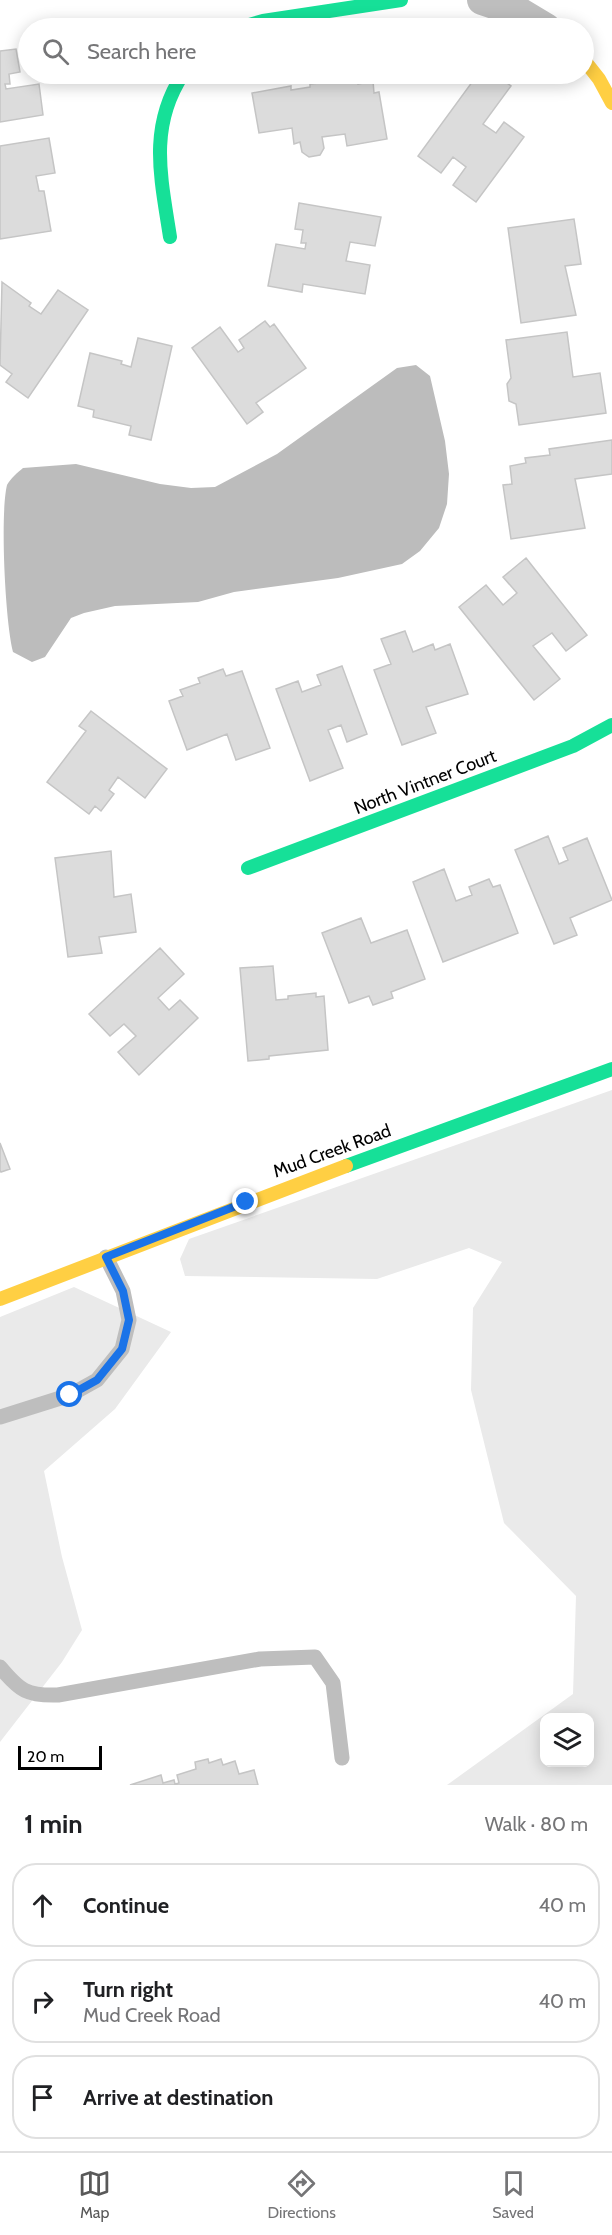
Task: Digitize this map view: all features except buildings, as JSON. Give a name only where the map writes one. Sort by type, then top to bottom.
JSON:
[{"type":"street","points":[[284,18],[401,0]]},
{"type":"street","points":[[482,0],[529,18]]},
{"type":"street","points":[[594,73],[612,103]]},
{"type":"street","points":[[171,237],[158,139],[165,109],[178,84]]},
{"type":"street","name":"North Vintner Court","points":[[248,868],[573,746],[612,725]]},
{"type":"street","name":"Mud Creek Road","points":[[0,1299],[246,1202],[612,1069]]},
{"type":"lane","points":[[0,1417],[70,1395],[97,1380],[122,1349],[129,1320],[123,1291],[106,1257]]},
{"type":"lane","points":[[0,1667],[11,1680],[34,1696],[58,1695],[260,1659],[315,1657],[333,1683],[342,1758]]},
{"type":"shaded area","points":[[416,365],[430,376],[445,441],[449,474],[447,504],[439,528],[420,551],[402,564],[338,578],[234,592],[198,602],[115,606],[84,613],[71,618],[45,657],[32,662],[13,652],[4,567],[5,499],[7,485],[23,468],[76,464],[160,484],[191,488],[215,487],[277,454],[397,368]]},
{"type":"shaded area","points":[[612,1090],[612,1785],[447,1785],[540,1718],[540,1767],[594,1767],[594,1713],[547,1713],[573,1694],[576,1596],[504,1523],[471,1390],[473,1308],[502,1262],[469,1248],[377,1279],[185,1276],[180,1259],[189,1239]]},
{"type":"shaded area","points":[[74,1287],[171,1332],[115,1409],[44,1471],[62,1557],[82,1630],[62,1662],[0,1742],[0,1317]]},
{"type":"traffic: fast","points":[[283,18],[401,0]]},
{"type":"traffic: fast","points":[[170,237],[163,194],[160,153],[165,114],[178,84]]},
{"type":"traffic: fast","points":[[248,868],[573,746],[612,725]]},
{"type":"traffic: fast","points":[[346,1166],[612,1069]]},
{"type":"traffic: slow","points":[[594,73],[612,103]]},
{"type":"traffic: slow","points":[[0,1299],[346,1166]]},
{"type":"route","points":[[70,1395],[97,1380],[122,1349],[129,1320],[123,1291],[106,1257],[246,1202]]}]
